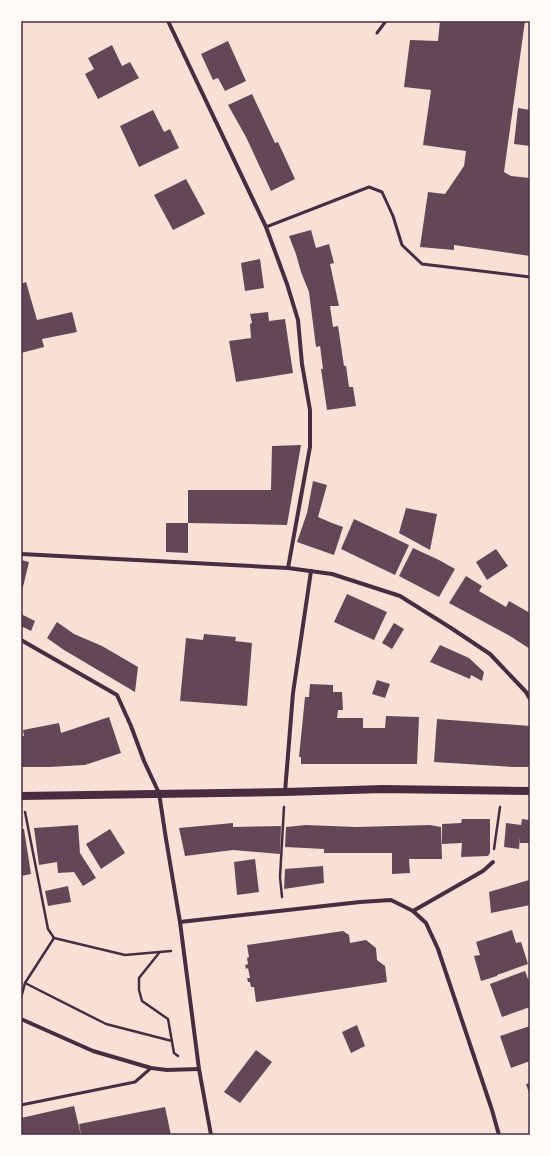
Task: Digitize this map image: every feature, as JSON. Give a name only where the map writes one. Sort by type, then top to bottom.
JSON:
[{"type":"main road","points":[[21,796],[383,789],[530,791]]},
{"type":"street","points":[[168,21],[266,228],[287,284],[298,320],[302,364],[310,410],[310,447],[288,568]]},
{"type":"street","points":[[21,554],[288,568],[332,574],[400,596],[451,628],[490,654],[526,692],[530,699]]},
{"type":"street","points":[[285,792],[293,693],[311,571]]},
{"type":"street","points":[[21,640],[117,695],[132,726],[144,761],[159,793],[180,922],[199,1069],[211,1135]]},
{"type":"street","points":[[413,911],[483,871],[493,862]]},
{"type":"street","points":[[180,922],[283,910],[391,900],[413,911],[426,923],[438,949],[490,1102],[499,1135]]},
{"type":"street","points":[[21,1019],[93,1051],[152,1068],[167,1070],[199,1069]]},
{"type":"lane","points":[[377,34],[386,21]]},
{"type":"lane","points":[[266,228],[370,187],[382,192],[393,216],[402,245],[422,264],[530,277]]},
{"type":"lane","points":[[21,1105],[135,1082],[152,1068]]},
{"type":"path","points":[[21,796],[48,929],[54,938],[126,955],[183,950]]},
{"type":"path","points":[[493,862],[499,815]]},
{"type":"path","points":[[282,824],[280,877],[283,910]]},
{"type":"path","points":[[21,998],[25,983],[54,938]]},
{"type":"path","points":[[159,952],[139,978],[139,990],[142,1001],[168,1019],[174,1053],[199,1069]]},
{"type":"path","points":[[25,983],[106,1024],[172,1041]]},
{"type":"building","points":[[440,21],[525,21],[504,172],[511,176],[530,178],[530,256],[454,245],[454,250],[420,247],[428,192],[445,194],[464,166],[466,151],[423,145],[431,90],[404,87],[410,40],[438,41]]},
{"type":"building","points":[[228,41],[246,81],[225,91],[218,78],[213,80],[201,54]]},
{"type":"building","points":[[112,45],[122,66],[130,62],[139,78],[98,99],[85,74],[94,69],[88,58]]},
{"type":"building","points":[[252,94],[275,143],[278,142],[295,179],[271,191],[246,137],[228,105]]},
{"type":"building","points":[[518,108],[530,110],[530,146],[514,144]]},
{"type":"building","points":[[153,110],[164,132],[170,129],[179,148],[139,167],[120,126]]},
{"type":"building","points":[[186,179],[205,214],[173,230],[154,195]]},
{"type":"building","points":[[311,230],[316,248],[329,244],[334,263],[330,264],[339,306],[330,306],[333,327],[338,326],[344,366],[346,366],[349,387],[353,387],[356,406],[327,410],[321,369],[323,369],[320,346],[316,347],[309,292],[289,236]]},
{"type":"building","points":[[260,259],[264,288],[245,291],[241,263]]},
{"type":"building","points":[[26,282],[37,320],[72,312],[77,332],[42,339],[44,347],[21,353],[21,284]]},
{"type":"building","points":[[268,312],[269,321],[285,319],[293,373],[236,382],[229,341],[251,338],[250,324],[252,323],[250,314]]},
{"type":"building","points":[[301,445],[287,525],[188,523],[188,490],[271,490],[272,446]]},
{"type":"building","points":[[313,481],[327,485],[318,517],[343,527],[334,555],[297,542],[307,513]]},
{"type":"building","points":[[406,508],[437,514],[430,550],[399,533]]},
{"type":"building","points":[[354,519],[409,545],[395,575],[341,549]]},
{"type":"building","points":[[166,523],[188,523],[188,553],[166,552]]},
{"type":"building","points":[[413,548],[455,569],[439,597],[399,576]]},
{"type":"building","points":[[496,549],[508,566],[487,580],[476,562]]},
{"type":"building","points":[[21,560],[29,562],[22,591],[21,591]]},
{"type":"building","points":[[466,576],[482,586],[479,591],[506,607],[509,601],[530,613],[530,649],[510,636],[449,603]]},
{"type":"building","points":[[347,594],[387,612],[374,640],[334,622]]},
{"type":"building","points":[[21,614],[35,621],[31,631],[21,626]]},
{"type":"building","points":[[57,622],[74,634],[102,646],[138,667],[135,692],[64,650],[47,638]]},
{"type":"building","points":[[394,623],[404,629],[392,649],[382,643]]},
{"type":"building","points":[[204,634],[236,637],[235,641],[252,643],[247,706],[180,701],[186,638],[203,640]]},
{"type":"building","points":[[440,645],[469,658],[484,672],[482,681],[471,675],[470,679],[430,662]]},
{"type":"building","points":[[377,680],[390,684],[385,698],[372,694]]},
{"type":"building","points":[[310,684],[333,685],[333,692],[342,692],[343,710],[338,710],[337,718],[363,718],[363,728],[385,728],[386,716],[419,717],[417,764],[301,764],[301,757],[299,757],[305,697],[309,697]]},
{"type":"building","points":[[109,717],[121,753],[85,765],[21,767],[21,736],[24,736],[23,730],[59,723],[61,733]]},
{"type":"building","points":[[437,719],[530,726],[530,764],[528,767],[512,767],[434,762]]},
{"type":"building","points":[[462,819],[490,819],[490,853],[488,856],[461,857],[462,843],[442,844],[442,824],[461,823]]},
{"type":"building","points":[[522,819],[530,820],[530,843],[520,843],[520,837],[519,849],[504,847],[506,823],[521,825]]},
{"type":"building","points":[[233,823],[233,827],[281,826],[280,854],[233,850],[185,856],[179,828]]},
{"type":"building","points":[[78,825],[80,853],[96,878],[83,886],[74,872],[58,873],[57,862],[39,865],[34,828]]},
{"type":"building","points":[[306,825],[356,827],[430,825],[441,827],[442,859],[409,859],[410,873],[392,874],[392,853],[324,853],[324,849],[285,847],[286,827]]},
{"type":"building","points":[[21,829],[24,829],[31,874],[21,876]]},
{"type":"building","points":[[110,829],[125,853],[101,869],[86,844]]},
{"type":"building","points":[[255,859],[259,892],[237,895],[234,862]]},
{"type":"building","points":[[323,866],[324,883],[284,889],[285,869]]},
{"type":"building","points":[[529,880],[530,905],[491,913],[489,892]]},
{"type":"building","points":[[68,886],[71,902],[48,906],[45,891]]},
{"type":"building","points":[[512,930],[516,943],[521,942],[528,964],[481,981],[474,956],[480,955],[476,942]]},
{"type":"building","points":[[343,931],[349,935],[350,943],[366,940],[376,948],[377,960],[385,966],[387,982],[256,1002],[254,987],[251,987],[247,978],[250,978],[248,968],[246,969],[245,965],[248,964],[247,958],[249,957],[247,945]]},
{"type":"building","points":[[525,971],[530,984],[530,1007],[502,1017],[490,984]]},
{"type":"building","points":[[357,1025],[365,1046],[351,1053],[342,1032]]},
{"type":"building","points":[[530,1026],[530,1061],[511,1068],[500,1036]]},
{"type":"building","points":[[256,1050],[272,1062],[240,1103],[224,1092]]},
{"type":"building","points":[[530,1083],[530,1096],[526,1084]]},
{"type":"building","points":[[74,1106],[81,1135],[21,1135],[21,1118]]},
{"type":"building","points":[[165,1107],[171,1135],[81,1135],[79,1124]]}]
